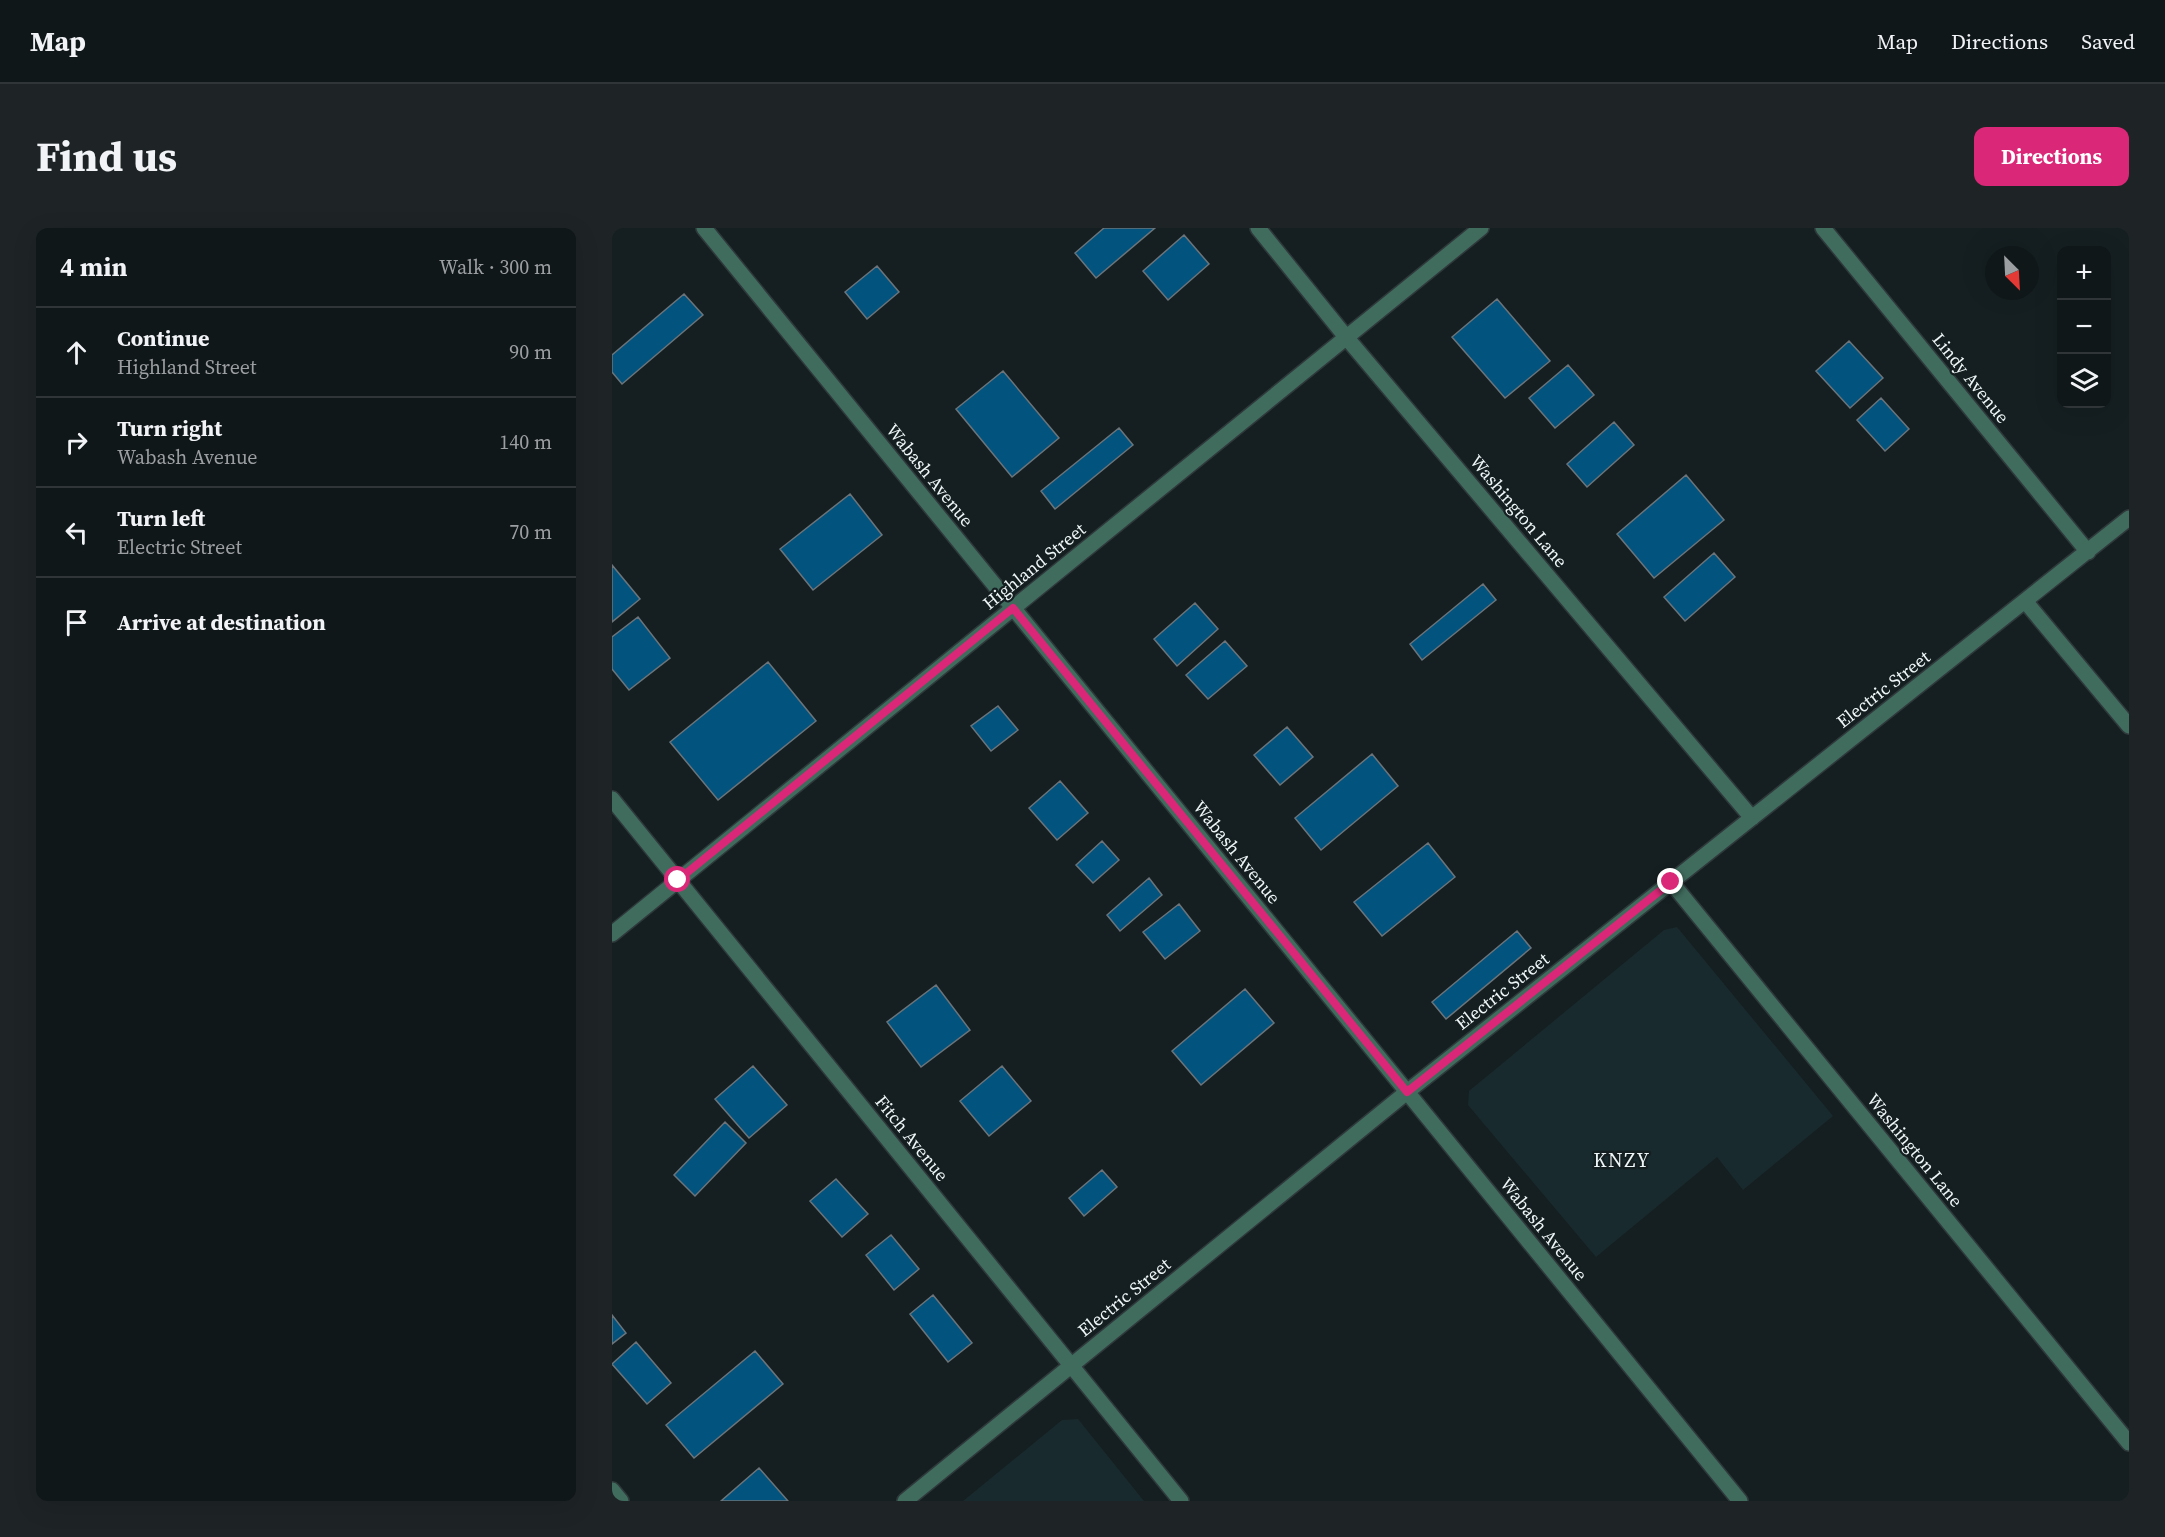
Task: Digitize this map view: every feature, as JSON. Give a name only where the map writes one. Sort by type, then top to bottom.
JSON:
[{"type":"street","name":"Wabash Avenue","points":[[704,228],[1740,1501]]},
{"type":"street","name":"Washington Lane","points":[[1258,228],[1346,337],[1752,818]]},
{"type":"street","name":"Highland Street","points":[[612,934],[1480,228]]},
{"type":"street","name":"Lindy Avenue","points":[[1823,228],[2088,552]]},
{"type":"street","name":"Electric Street","points":[[905,1501],[1407,1092],[2129,518]]},
{"type":"street","points":[[2025,601],[2129,726]]},
{"type":"street","name":"Fitch Avenue","points":[[612,799],[1181,1501]]},
{"type":"street","name":"Washington Lane","points":[[1671,882],[2129,1443]]},
{"type":"street","points":[[612,1490],[621,1501]]},
{"type":"shaded area","points":[[1677,927],[1833,1116],[1743,1190],[1717,1157],[1596,1257],[1468,1105],[1469,1091],[1664,930]]},
{"type":"shaded area","points":[[1078,1419],[1144,1501],[963,1501],[1062,1420]]},
{"type":"building","points":[[1104,228],[1155,228],[1096,278],[1075,253]]},
{"type":"building","points":[[1184,235],[1209,264],[1168,300],[1143,271]]},
{"type":"building","points":[[877,266],[899,292],[867,319],[845,292]]},
{"type":"building","points":[[684,294],[703,315],[622,384],[612,372],[612,355]]},
{"type":"building","points":[[1497,299],[1550,361],[1505,398],[1452,337]]},
{"type":"building","points":[[1849,341],[1883,378],[1850,408],[1816,371]]},
{"type":"building","points":[[1568,365],[1594,395],[1555,428],[1529,398]]},
{"type":"building","points":[[1003,371],[1059,438],[1012,477],[956,409]]},
{"type":"building","points":[[1881,398],[1909,429],[1885,451],[1857,420]]},
{"type":"building","points":[[1614,422],[1634,445],[1587,487],[1567,464]]},
{"type":"building","points":[[1119,428],[1133,445],[1055,509],[1041,491]]},
{"type":"building","points":[[1686,475],[1724,520],[1654,578],[1617,534]]},
{"type":"building","points":[[850,494],[882,535],[813,590],[780,549]]},
{"type":"building","points":[[1714,553],[1735,577],[1685,621],[1664,597]]},
{"type":"building","points":[[612,565],[640,599],[612,622]]},
{"type":"building","points":[[1483,584],[1496,600],[1422,660],[1410,644]]},
{"type":"building","points":[[1195,603],[1218,629],[1177,666],[1154,639]]},
{"type":"building","points":[[638,617],[670,658],[629,690],[612,669],[612,637]]},
{"type":"building","points":[[1225,641],[1247,666],[1208,699],[1186,675]]},
{"type":"building","points":[[768,662],[816,721],[718,800],[670,742]]},
{"type":"building","points":[[998,706],[1018,730],[991,751],[971,726]]},
{"type":"building","points":[[1287,727],[1313,757],[1280,785],[1254,755]]},
{"type":"building","points":[[1372,754],[1398,786],[1321,850],[1295,818]]},
{"type":"building","points":[[1060,781],[1088,813],[1057,840],[1029,808]]},
{"type":"building","points":[[1102,841],[1119,860],[1093,883],[1076,865]]},
{"type":"building","points":[[1428,843],[1455,877],[1382,936],[1354,902]]},
{"type":"building","points":[[1149,878],[1162,895],[1120,931],[1107,915]]},
{"type":"building","points":[[1179,904],[1200,931],[1165,959],[1143,932]]},
{"type":"building","points":[[1517,931],[1531,948],[1446,1019],[1432,1002]]},
{"type":"building","points":[[936,985],[970,1030],[921,1067],[887,1022]]},
{"type":"building","points":[[1245,989],[1274,1023],[1201,1085],[1172,1051]]},
{"type":"building","points":[[753,1066],[787,1105],[749,1138],[715,1099]]},
{"type":"building","points":[[1002,1066],[1031,1101],[989,1136],[960,1101]]},
{"type":"building","points":[[725,1122],[746,1143],[695,1196],[674,1175]]},
{"type":"building","points":[[1102,1170],[1117,1187],[1084,1216],[1069,1198]]},
{"type":"building","points":[[836,1179],[868,1214],[842,1237],[810,1201]]},
{"type":"building","points":[[891,1235],[919,1269],[894,1290],[866,1255]]},
{"type":"building","points":[[933,1295],[972,1343],[948,1362],[910,1314]]},
{"type":"building","points":[[612,1315],[626,1333],[612,1344]]},
{"type":"building","points":[[636,1342],[671,1383],[647,1404],[612,1364]]},
{"type":"building","points":[[755,1351],[783,1384],[694,1458],[666,1425]]},
{"type":"building","points":[[759,1468],[788,1501],[721,1501]]},
{"type":"district","name":"KNZY","points":[[1622,1160]]},
{"type":"route","points":[[678,880],[1013,608],[1407,1092],[1671,882]]}]
